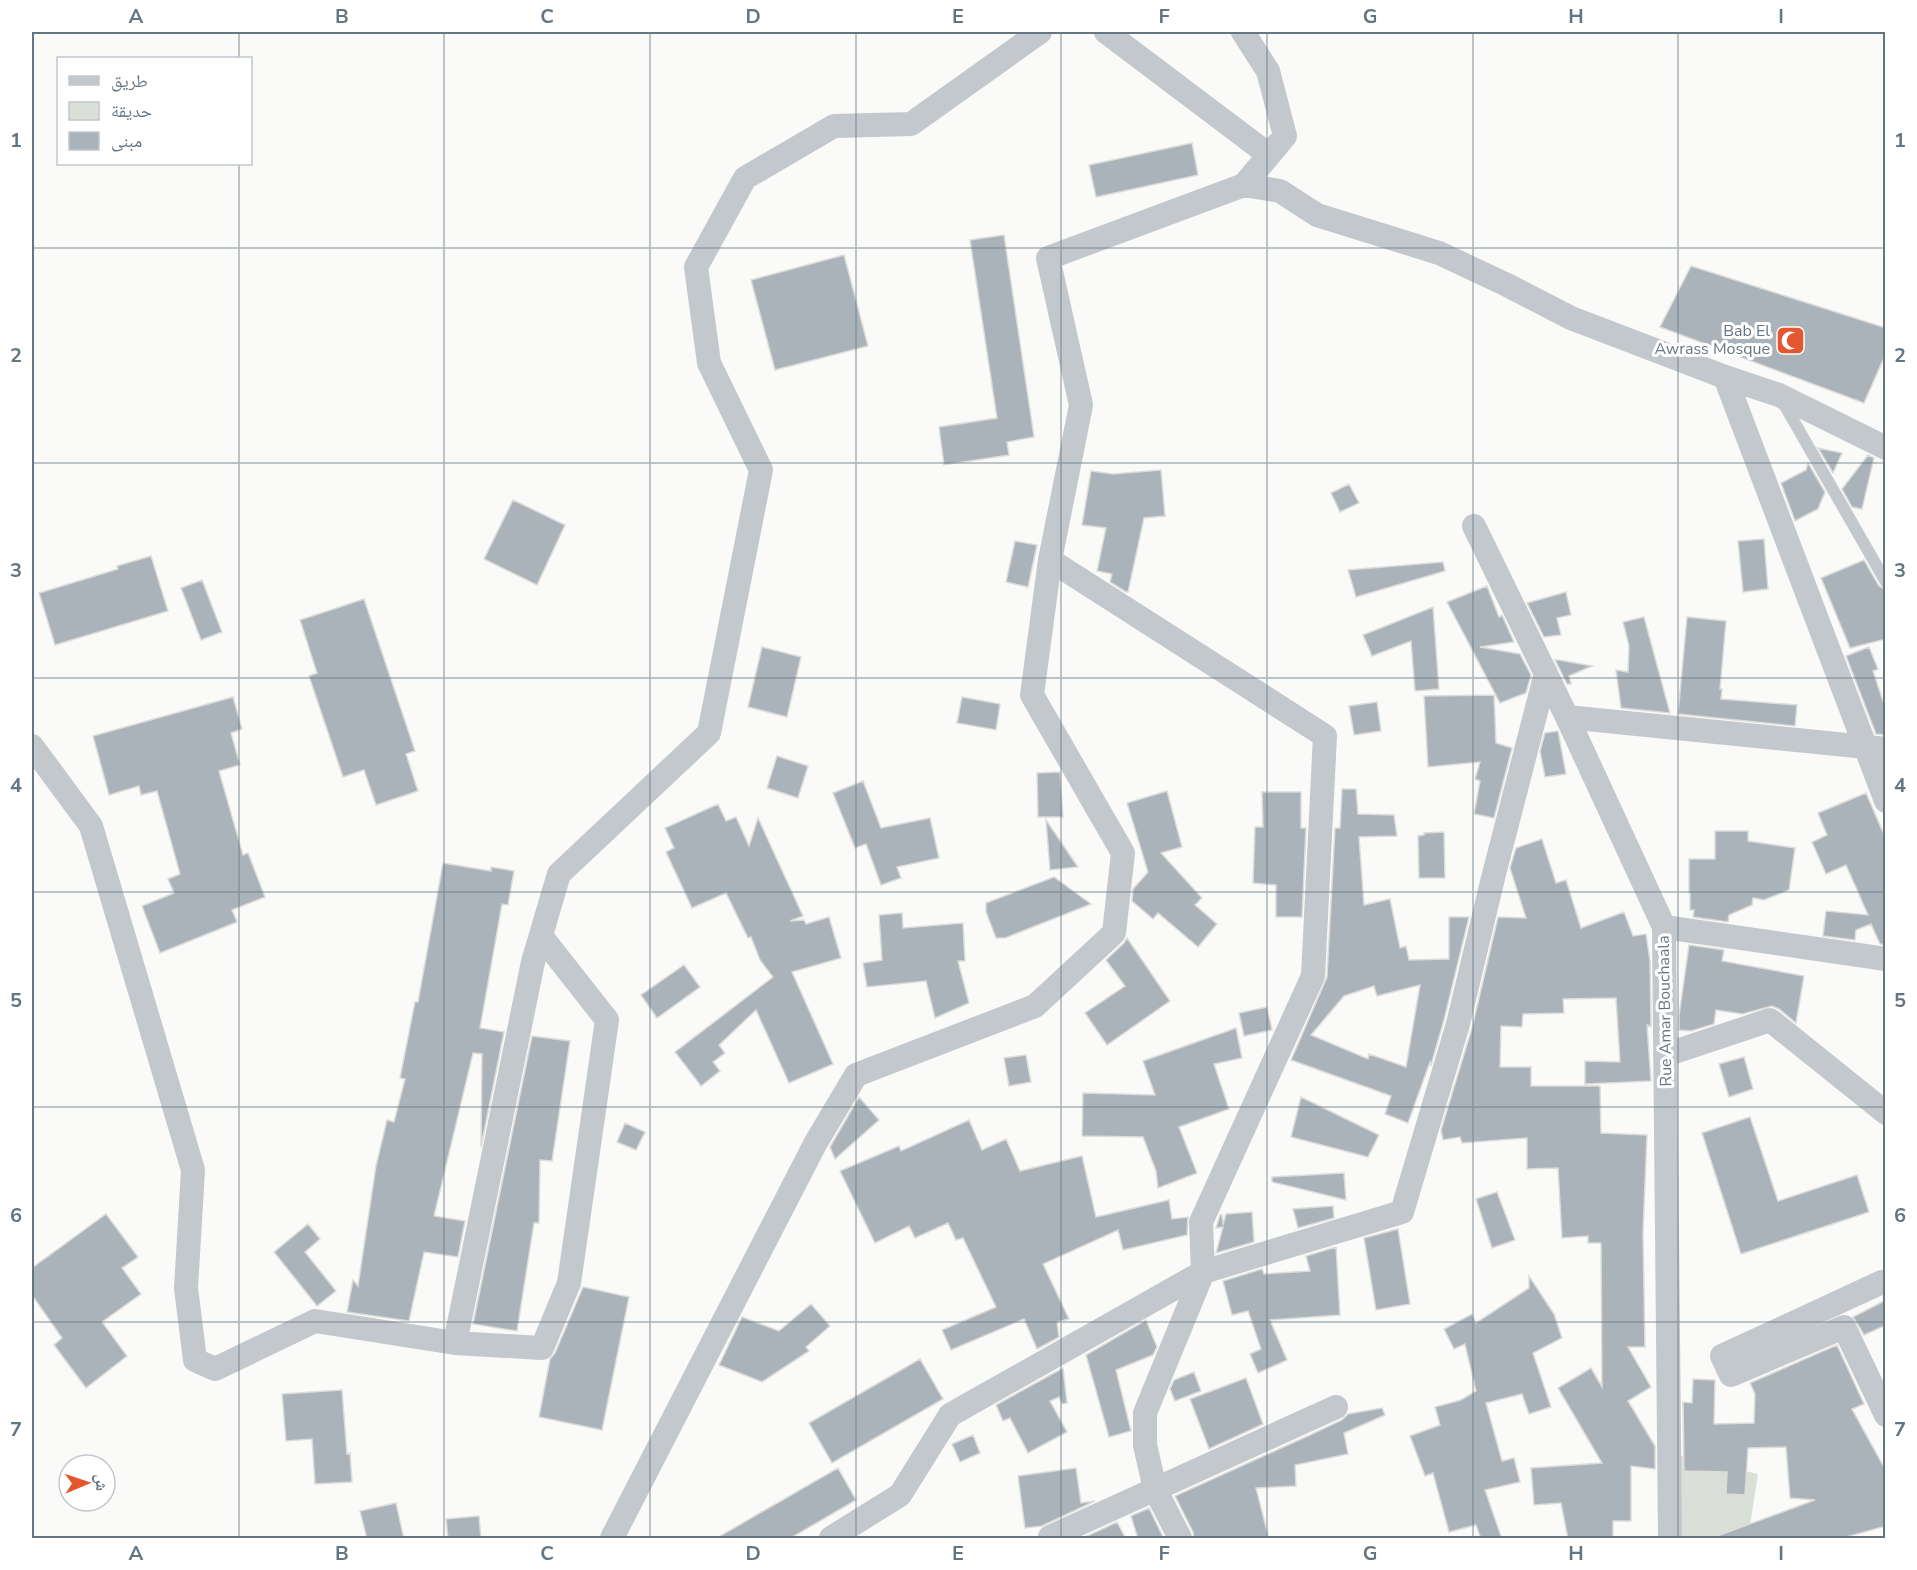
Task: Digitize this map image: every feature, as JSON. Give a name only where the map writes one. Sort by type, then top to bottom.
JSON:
[{"type":"street","points":[[455,1343],[533,962],[559,874],[709,733],[761,470],[709,363],[696,267],[745,178],[834,126],[911,124],[1040,32]]},
{"type":"street","points":[[1106,32],[1269,155]]},
{"type":"street","points":[[612,1539],[815,1143],[856,1075],[1035,1006],[1114,933],[1124,853],[1032,695],[1050,560],[1082,405],[1048,258],[1244,184],[1285,136],[1268,71],[1243,32]]},
{"type":"street","points":[[1244,184],[1280,191],[1317,215],[1439,253],[1571,318],[1725,377],[1779,395],[1886,448]]},
{"type":"street","points":[[1725,377],[1875,748],[1886,801]]},
{"type":"street","name":"Rue Amar Bouchaala","points":[[1474,526],[1567,717],[1664,927],[1670,1539]]},
{"type":"street","points":[[1050,560],[1325,736],[1313,976],[1201,1222],[1203,1272],[1145,1413],[1145,1445],[1155,1489],[1180,1539]]},
{"type":"street","points":[[831,1539],[900,1495],[950,1415],[1203,1272],[1402,1212],[1458,1024],[1492,878],[1546,673]]},
{"type":"street","points":[[1567,717],[1875,748]]},
{"type":"street","points":[[32,746],[91,826],[193,1170],[186,1288],[195,1360],[215,1369],[315,1321],[455,1343],[542,1348],[569,1283],[607,1020],[541,936]]},
{"type":"street","points":[[1664,927],[1886,959]]},
{"type":"street","points":[[1665,1055],[1770,1020],[1886,1113]]},
{"type":"street","points":[[1882,1282],[1722,1356],[1731,1375],[1844,1326],[1886,1415]]},
{"type":"street","points":[[1050,1537],[1336,1407]]},
{"type":"lane","points":[[1779,395],[1886,582]]},
{"type":"green space","points":[[1681,1456],[1758,1474],[1748,1538],[1678,1538]]},
{"type":"building","points":[[1192,143],[1198,175],[1096,197],[1089,165]]},
{"type":"building","points":[[1004,235],[1034,437],[1007,442],[1009,455],[944,465],[939,427],[997,418],[970,240]]},
{"type":"building","points":[[844,255],[868,346],[775,370],[751,280]]},
{"type":"building","name":"Bab El Awrass Mosque","points":[[1691,266],[1886,328],[1886,353],[1864,403],[1660,327]]},
{"type":"building","points":[[1818,448],[1842,453],[1833,473]]},
{"type":"building","points":[[1868,455],[1874,458],[1862,509],[1852,507],[1842,489]]},
{"type":"building","points":[[1808,463],[1825,492],[1818,509],[1795,521],[1781,483],[1806,470]]},
{"type":"building","points":[[1161,470],[1165,516],[1144,518],[1128,592],[1126,592],[1110,582],[1112,574],[1097,571],[1106,528],[1082,525],[1091,471],[1113,474]]},
{"type":"building","points":[[1349,484],[1359,503],[1340,512],[1331,493]]},
{"type":"building","points":[[513,500],[565,525],[537,585],[484,559]]},
{"type":"building","points":[[1764,539],[1768,589],[1743,592],[1738,541]]},
{"type":"building","points":[[1015,541],[1037,545],[1028,587],[1006,582]]},
{"type":"building","points":[[151,556],[168,611],[55,645],[39,593],[118,569],[117,566]]},
{"type":"building","points":[[1864,560],[1879,586],[1886,590],[1886,639],[1850,648],[1821,578]]},
{"type":"building","points":[[1443,562],[1445,571],[1356,597],[1348,570]]},
{"type":"building","points":[[202,580],[222,632],[201,640],[181,588]]},
{"type":"building","points":[[1487,586],[1499,617],[1502,615],[1514,642],[1480,647],[1520,654],[1531,675],[1526,693],[1500,703],[1447,602]]},
{"type":"building","points":[[1566,592],[1571,615],[1557,618],[1561,635],[1544,637],[1527,603]]},
{"type":"building","points":[[364,599],[415,751],[406,754],[418,791],[376,805],[364,770],[343,777],[309,676],[317,673],[300,620]]},
{"type":"building","points":[[1433,607],[1439,689],[1415,691],[1411,641],[1372,656],[1363,635]]},
{"type":"building","points":[[1644,617],[1670,713],[1621,708],[1616,670],[1628,672],[1629,646],[1623,622]]},
{"type":"building","points":[[1687,617],[1726,621],[1721,699],[1797,705],[1795,726],[1678,714]]},
{"type":"building","points":[[762,647],[801,657],[787,717],[748,707]]},
{"type":"building","points":[[1869,647],[1878,669],[1873,671],[1886,710],[1886,735],[1876,734],[1846,656]]},
{"type":"building","points":[[1555,660],[1592,666],[1569,676],[1571,684],[1567,684]]},
{"type":"building","points":[[1494,695],[1496,743],[1512,748],[1494,818],[1474,814],[1480,781],[1475,779],[1480,762],[1428,767],[1424,696]]},
{"type":"building","points":[[233,697],[242,729],[231,733],[240,765],[219,771],[243,855],[248,853],[265,897],[232,910],[237,922],[160,953],[142,906],[174,893],[168,879],[180,874],[157,791],[141,795],[139,786],[109,795],[93,736]]},
{"type":"building","points":[[962,697],[1000,704],[996,730],[957,723]]},
{"type":"building","points":[[1377,702],[1381,731],[1354,735],[1349,706]]},
{"type":"building","points":[[1558,731],[1566,774],[1545,777],[1540,751],[1545,733]]},
{"type":"building","points":[[777,756],[808,766],[798,798],[767,788]]},
{"type":"building","points":[[1060,772],[1063,817],[1038,817],[1037,773]]},
{"type":"building","points":[[863,781],[881,828],[930,818],[939,858],[897,867],[901,878],[881,885],[866,844],[855,848],[833,793]]},
{"type":"building","points":[[1342,789],[1356,789],[1358,814],[1394,815],[1397,836],[1359,837],[1364,905],[1390,899],[1400,948],[1406,946],[1409,960],[1449,959],[1449,917],[1469,917],[1431,1065],[1430,1062],[1408,1123],[1385,1114],[1391,1096],[1291,1060],[1327,977],[1335,828],[1340,828]],"holes":[[[1420,985],[1406,1067],[1369,1054],[1368,1059],[1311,1035],[1344,996],[1374,986],[1377,996]]]},
{"type":"building","points":[[1167,791],[1182,847],[1161,853],[1202,898],[1195,905],[1217,924],[1198,947],[1158,913],[1153,919],[1132,901],[1133,889],[1148,872],[1127,803]]},
{"type":"building","points":[[1262,792],[1301,792],[1301,828],[1306,828],[1302,917],[1276,917],[1276,885],[1253,883],[1255,827],[1263,827]]},
{"type":"building","points":[[1866,793],[1886,839],[1886,945],[1880,944],[1871,924],[1856,930],[1855,940],[1823,936],[1826,911],[1868,915],[1846,865],[1826,874],[1812,842],[1827,835],[1818,813]]},
{"type":"building","points":[[718,804],[726,821],[736,817],[749,846],[758,818],[803,916],[790,921],[804,920],[806,924],[829,917],[841,958],[792,972],[833,1064],[789,1083],[756,1010],[719,1045],[725,1053],[713,1062],[720,1071],[701,1086],[675,1052],[773,977],[760,960],[751,937],[748,938],[726,893],[692,908],[666,852],[674,848],[665,828]]},
{"type":"building","points":[[1046,820],[1078,867],[1050,870]]},
{"type":"building","points":[[1715,831],[1748,831],[1748,841],[1795,848],[1789,890],[1764,900],[1753,898],[1752,905],[1729,915],[1728,922],[1693,917],[1694,910],[1690,910],[1689,859],[1715,859]]},
{"type":"building","points":[[1444,832],[1445,878],[1419,878],[1418,836],[1424,833]]},
{"type":"building","points":[[1542,839],[1556,883],[1566,880],[1581,928],[1624,912],[1633,936],[1646,934],[1650,961],[1651,1026],[1647,1025],[1651,1081],[1585,1084],[1585,1061],[1620,1062],[1616,998],[1563,999],[1564,1013],[1523,1014],[1522,1027],[1501,1026],[1500,1067],[1531,1067],[1531,1086],[1600,1086],[1601,1133],[1647,1135],[1643,1232],[1645,1347],[1628,1347],[1651,1387],[1628,1401],[1655,1446],[1655,1469],[1631,1466],[1631,1521],[1613,1521],[1613,1539],[1568,1539],[1561,1503],[1534,1505],[1531,1468],[1602,1463],[1558,1388],[1591,1368],[1602,1387],[1601,1243],[1588,1243],[1588,1236],[1562,1238],[1558,1168],[1527,1169],[1527,1138],[1462,1143],[1460,1137],[1443,1140],[1441,1130],[1472,1028],[1498,917],[1526,918],[1510,868],[1516,848]]},
{"type":"building","points":[[443,863],[491,871],[491,867],[514,871],[508,905],[502,904],[480,1028],[504,1032],[481,1147],[482,1054],[473,1053],[434,1216],[465,1221],[458,1257],[424,1252],[409,1321],[347,1312],[353,1280],[358,1286],[376,1166],[387,1120],[394,1122],[405,1079],[400,1078],[415,1002],[418,1002]]},
{"type":"building","points":[[1054,877],[1091,904],[1005,938],[996,938],[986,912],[986,903]]},
{"type":"building","points":[[902,913],[903,928],[963,923],[965,961],[958,961],[969,1003],[935,1018],[926,981],[867,987],[863,963],[882,960],[879,915]]},
{"type":"building","points":[[1127,938],[1170,1001],[1107,1045],[1085,1013],[1125,986],[1106,960]]},
{"type":"building","points":[[1689,945],[1724,950],[1722,961],[1804,976],[1796,1023],[1772,1006],[1742,1014],[1716,1010],[1714,1024],[1691,1031],[1679,1030]]},
{"type":"building","points":[[684,965],[700,987],[657,1018],[641,995]]},
{"type":"building","points":[[1267,1007],[1272,1030],[1244,1036],[1239,1013]]},
{"type":"building","points":[[1236,1028],[1242,1058],[1214,1064],[1229,1109],[1179,1127],[1197,1173],[1158,1188],[1156,1171],[1143,1137],[1082,1136],[1083,1093],[1155,1095],[1143,1061]]},
{"type":"building","points":[[532,1036],[570,1041],[552,1161],[540,1160],[539,1223],[534,1223],[517,1331],[473,1324]]},
{"type":"building","points":[[1026,1055],[1031,1082],[1009,1086],[1004,1058]]},
{"type":"building","points":[[1744,1057],[1753,1089],[1729,1097],[1719,1064]]},
{"type":"building","points":[[859,1097],[879,1120],[835,1159],[830,1147]]},
{"type":"building","points":[[1301,1097],[1379,1135],[1368,1157],[1291,1137]]},
{"type":"building","points":[[1750,1117],[1778,1201],[1857,1175],[1869,1212],[1741,1254],[1702,1133]]},
{"type":"building","points":[[969,1120],[982,1150],[1006,1139],[1020,1171],[1082,1156],[1096,1217],[1169,1200],[1172,1219],[1188,1217],[1187,1235],[1123,1250],[1118,1230],[1043,1264],[1069,1319],[1057,1322],[1059,1337],[1037,1349],[1024,1319],[951,1350],[942,1330],[996,1307],[963,1238],[956,1240],[948,1223],[915,1238],[909,1226],[875,1243],[840,1171],[899,1146],[901,1151]]},
{"type":"building","points":[[625,1123],[645,1132],[636,1150],[617,1142]]},
{"type":"building","points":[[1344,1173],[1346,1200],[1272,1182],[1272,1177]]},
{"type":"building","points":[[1497,1192],[1515,1240],[1492,1248],[1476,1199]]},
{"type":"building","points":[[1333,1206],[1334,1218],[1298,1228],[1293,1209]]},
{"type":"building","points":[[1252,1212],[1254,1242],[1216,1253],[1223,1227],[1216,1228],[1220,1215],[1222,1215],[1223,1225],[1226,1214]]},
{"type":"building","points":[[106,1214],[138,1257],[122,1268],[141,1294],[102,1322],[127,1356],[86,1388],[54,1345],[62,1338],[32,1295],[32,1268]]},
{"type":"building","points":[[308,1224],[320,1239],[305,1252],[336,1291],[317,1306],[274,1252]]},
{"type":"building","points":[[1398,1229],[1410,1304],[1376,1310],[1364,1238]]},
{"type":"building","points":[[1336,1247],[1340,1315],[1270,1320],[1287,1360],[1258,1373],[1250,1354],[1261,1349],[1248,1311],[1232,1315],[1223,1281],[1262,1269],[1264,1274],[1310,1271],[1306,1256]]},
{"type":"building","points":[[1529,1276],[1554,1314],[1562,1338],[1533,1353],[1551,1407],[1529,1414],[1522,1394],[1486,1403],[1502,1461],[1514,1458],[1520,1482],[1485,1490],[1502,1539],[1481,1539],[1476,1525],[1449,1532],[1433,1473],[1425,1476],[1410,1436],[1440,1425],[1435,1407],[1461,1400],[1476,1391],[1465,1344],[1454,1349],[1444,1329],[1472,1314],[1476,1323],[1529,1288]]},
{"type":"building","points":[[583,1287],[629,1297],[602,1430],[539,1417],[550,1359],[555,1353]]},
{"type":"building","points":[[1886,1300],[1886,1325],[1864,1335],[1853,1317]]},
{"type":"building","points":[[811,1304],[830,1326],[806,1347],[809,1351],[762,1382],[719,1365],[742,1317],[779,1331]]},
{"type":"building","points":[[1146,1320],[1157,1347],[1153,1355],[1116,1370],[1131,1431],[1109,1437],[1086,1355]]},
{"type":"building","points":[[1837,1345],[1864,1404],[1852,1409],[1886,1471],[1886,1526],[1839,1539],[1717,1539],[1717,1536],[1815,1500],[1790,1498],[1786,1447],[1748,1448],[1745,1495],[1726,1494],[1727,1472],[1684,1471],[1683,1402],[1692,1403],[1693,1379],[1715,1380],[1714,1424],[1754,1423],[1755,1394],[1750,1383]]},
{"type":"building","points":[[920,1359],[943,1399],[832,1463],[809,1423]]},
{"type":"building","points":[[1063,1368],[1067,1403],[1062,1404],[1059,1397],[1050,1401],[1067,1432],[1028,1453],[1010,1418],[1003,1421],[996,1405]]},
{"type":"building","points":[[1194,1372],[1201,1391],[1175,1401],[1170,1389],[1174,1380]]},
{"type":"building","points":[[1246,1378],[1263,1424],[1209,1449],[1190,1399]]},
{"type":"building","points":[[342,1390],[347,1454],[350,1453],[352,1482],[315,1484],[312,1439],[286,1441],[282,1394]]},
{"type":"building","points":[[1382,1408],[1385,1415],[1344,1433],[1348,1454],[1295,1465],[1296,1486],[1256,1488],[1269,1539],[1194,1539],[1193,1532],[1175,1496],[1342,1420],[1348,1414]]},
{"type":"building","points":[[973,1435],[980,1453],[960,1462],[952,1444]]},
{"type":"building","points":[[838,1468],[856,1500],[789,1539],[715,1539]]},
{"type":"building","points":[[1076,1468],[1081,1503],[1095,1501],[1042,1526],[1025,1528],[1018,1476]]},
{"type":"building","points":[[396,1503],[404,1539],[367,1539],[360,1511]]},
{"type":"building","points":[[1149,1508],[1164,1539],[1138,1539],[1131,1516]]},
{"type":"building","points":[[479,1516],[481,1539],[448,1539],[446,1519]]},
{"type":"building","points":[[1117,1522],[1126,1539],[1081,1539]]},
{"type":"place","name":"Bab El Awrass Mosque","points":[[1791,340]]}]
